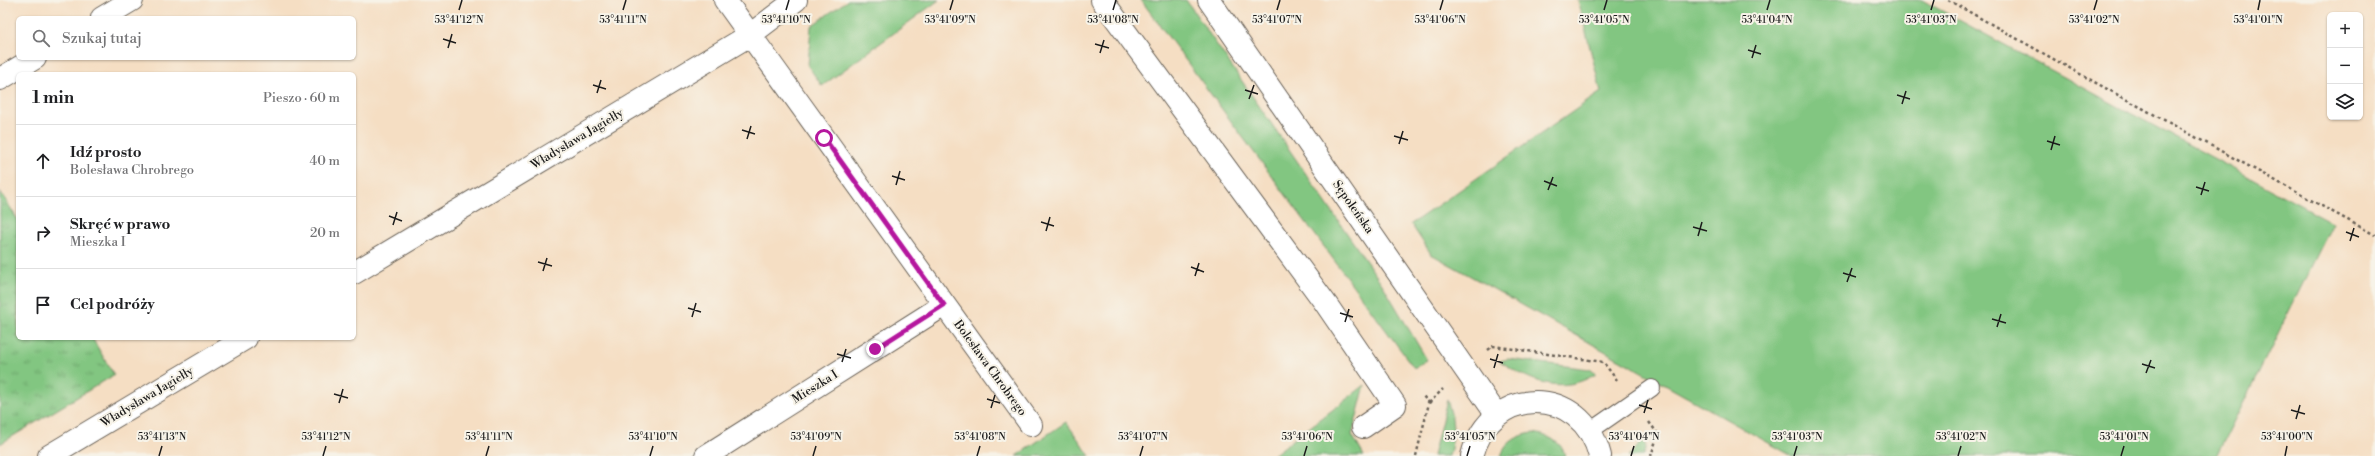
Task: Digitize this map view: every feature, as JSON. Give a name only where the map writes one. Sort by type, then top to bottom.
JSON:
[{"type":"street","points":[[105,16],[132,0]]},
{"type":"street","name":"Bolesława Chrobrego","points":[[725,0],[1031,425]]},
{"type":"street","name":"Władysława Jagiełły","points":[[356,272],[750,35],[796,0]]},
{"type":"street","points":[[1102,0],[1326,304],[1395,405],[1363,427]]},
{"type":"street","name":"Sępoleńska","points":[[1209,0],[1496,414]]},
{"type":"street","points":[[0,79],[32,60]]},
{"type":"street","name":"Mieszka I","points":[[706,456],[944,305]]},
{"type":"street","name":"Władysława Jagiełły","points":[[49,456],[243,340]]},
{"type":"street","points":[[1472,456],[1483,429],[1496,414],[1518,404],[1529,402],[1547,402],[1564,408],[1579,417],[1590,431],[1600,456]]},
{"type":"lane","points":[[1590,431],[1652,388]]},
{"type":"path","points":[[1948,0],[2098,84],[2375,235]]},
{"type":"green space","points":[[848,0],[939,0],[822,86],[808,66],[811,26]]},
{"type":"green space","points":[[1141,0],[1186,0],[1384,287],[1427,360],[1414,368]]},
{"type":"green space","points":[[1578,0],[1922,0],[2333,223],[2217,456],[1792,456],[1431,254],[1411,224],[1601,92]]},
{"type":"green space","points":[[0,191],[16,217],[16,340],[93,340],[114,375],[0,444]]},
{"type":"green space","points":[[1508,359],[1590,369],[1596,374],[1571,384],[1559,385],[1546,383],[1523,375],[1500,361]]},
{"type":"green space","points":[[1365,385],[1352,435],[1364,456],[1272,456]]},
{"type":"green space","points":[[1447,400],[1453,428],[1451,449],[1449,456],[1433,456]]},
{"type":"green space","points":[[1066,422],[1090,456],[1016,456]]},
{"type":"green space","points":[[1533,433],[1543,435],[1553,440],[1561,446],[1565,456],[1501,456],[1506,446],[1518,437]]},
{"type":"green space","points":[[1643,441],[1646,446],[1643,456],[1628,456]]},
{"type":"route","points":[[824,138],[944,305],[875,349]]}]
